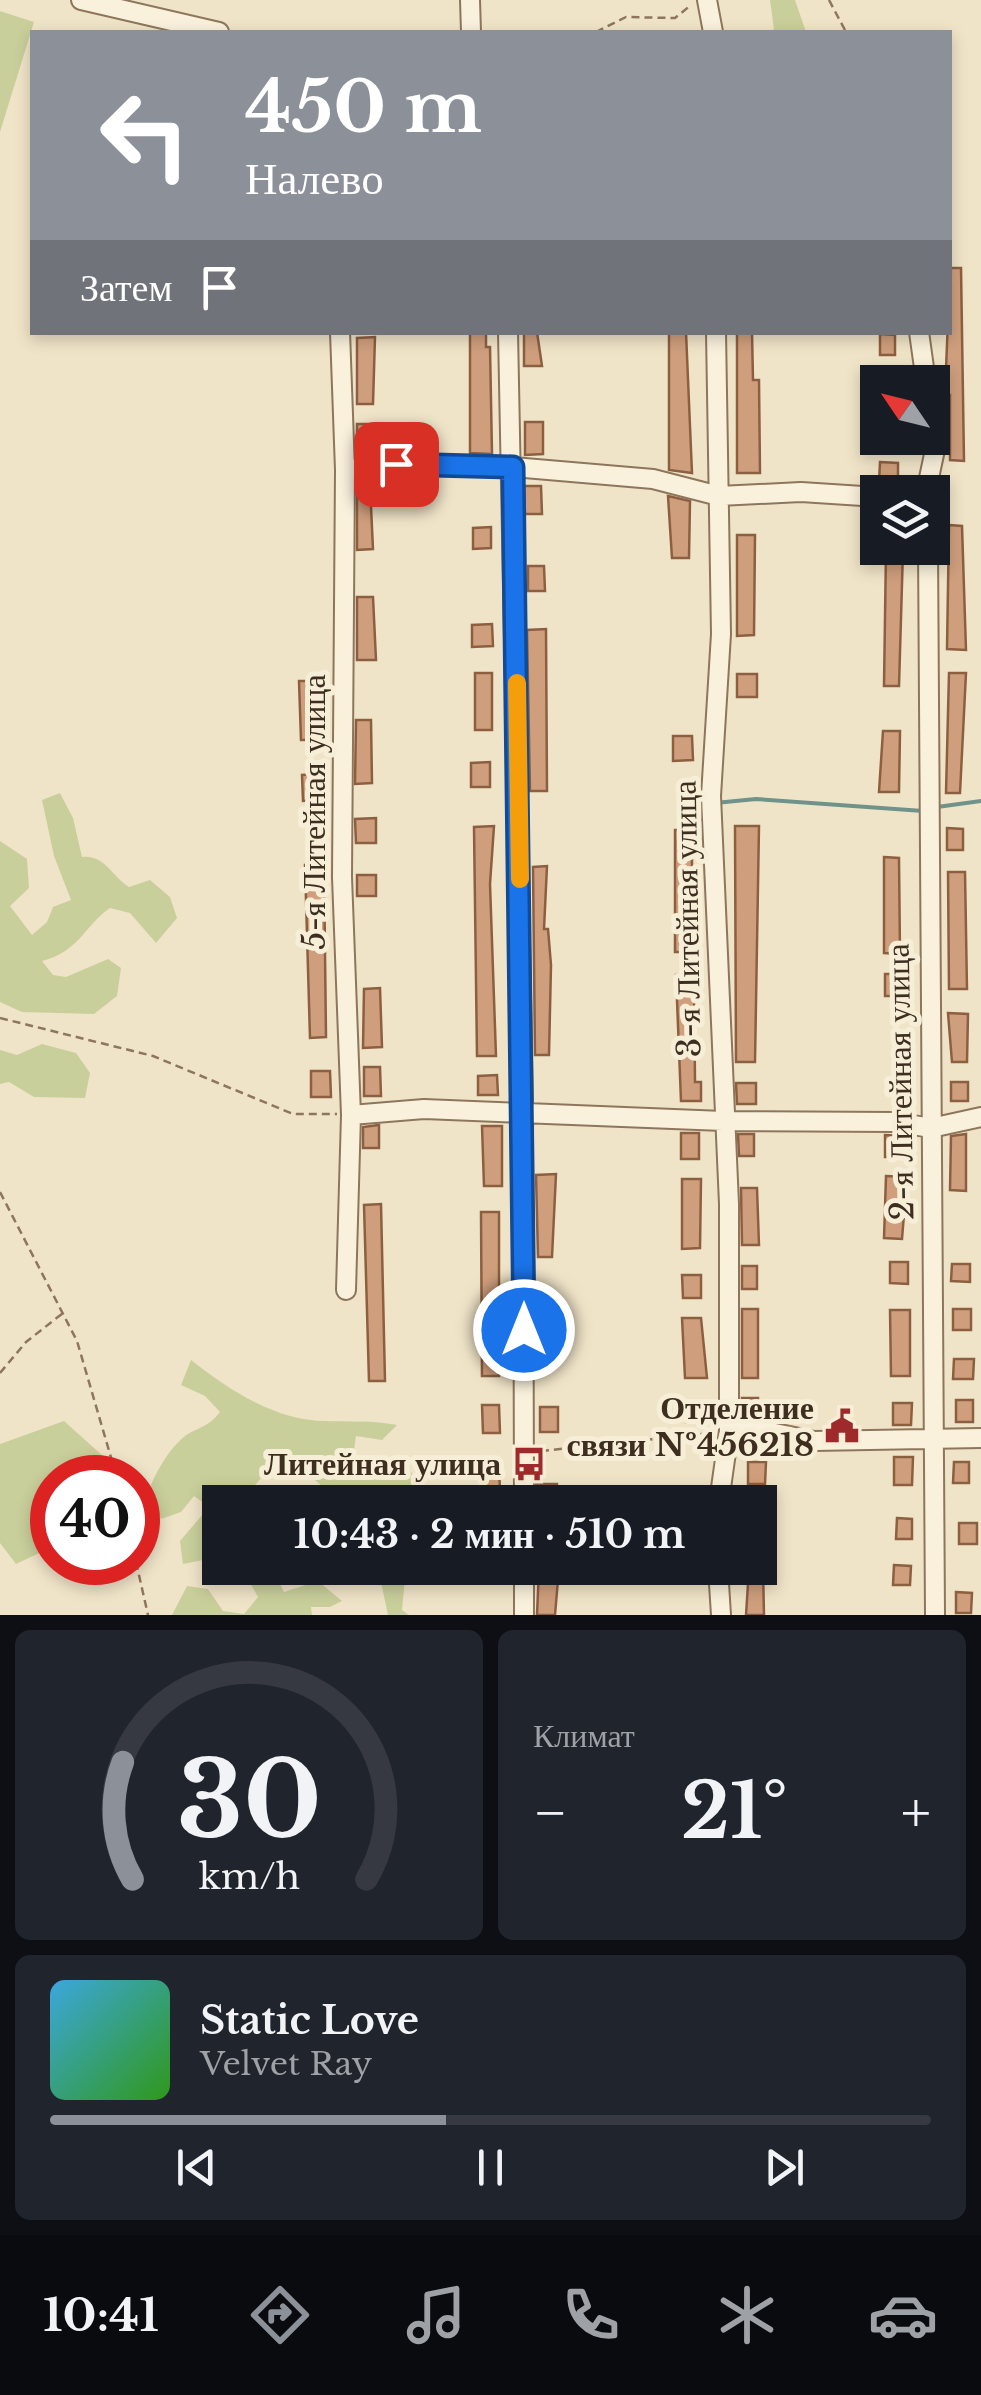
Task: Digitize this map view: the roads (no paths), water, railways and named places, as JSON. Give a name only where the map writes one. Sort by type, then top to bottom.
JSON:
[{"type":"street","points":[[82,0],[210,30]]},
{"type":"street","points":[[470,0],[470,30]]},
{"type":"street","points":[[708,0],[712,30]]},
{"type":"street","name":"5-я Литейная улица","points":[[340,335],[344,470],[342,877],[351,1115],[346,1290]]},
{"type":"street","points":[[508,335],[523,1114],[524,1485]]},
{"type":"street","name":"3-я Литейная улица","points":[[716,335],[721,634],[711,796],[729,1204],[729,1431],[721,1485]]},
{"type":"street","points":[[919,335],[924,365]]},
{"type":"street","points":[[344,470],[396,464],[513,467],[653,479],[719,496],[801,492],[860,496]]},
{"type":"street","name":"2-я Литейная улица","points":[[928,565],[936,1615]]},
{"type":"street","points":[[351,1115],[424,1108],[723,1121],[840,1119],[931,1128],[981,1117]]},
{"type":"street","points":[[729,1431],[770,1432],[814,1441],[935,1442],[981,1438]]},
{"type":"street","points":[[524,1585],[524,1615]]},
{"type":"street","points":[[719,1585],[721,1615]]},
{"type":"waterway","points":[[715,803],[756,799],[923,811]]},
{"type":"waterway","points":[[937,807],[981,801]]},
{"type":"waterway","points":[[691,808],[706,805]]},
{"type":"place","name":"Отделение связи №456218","points":[[842,1426]]},
{"type":"place","name":"Литейная улица","points":[[529,1464]]}]
